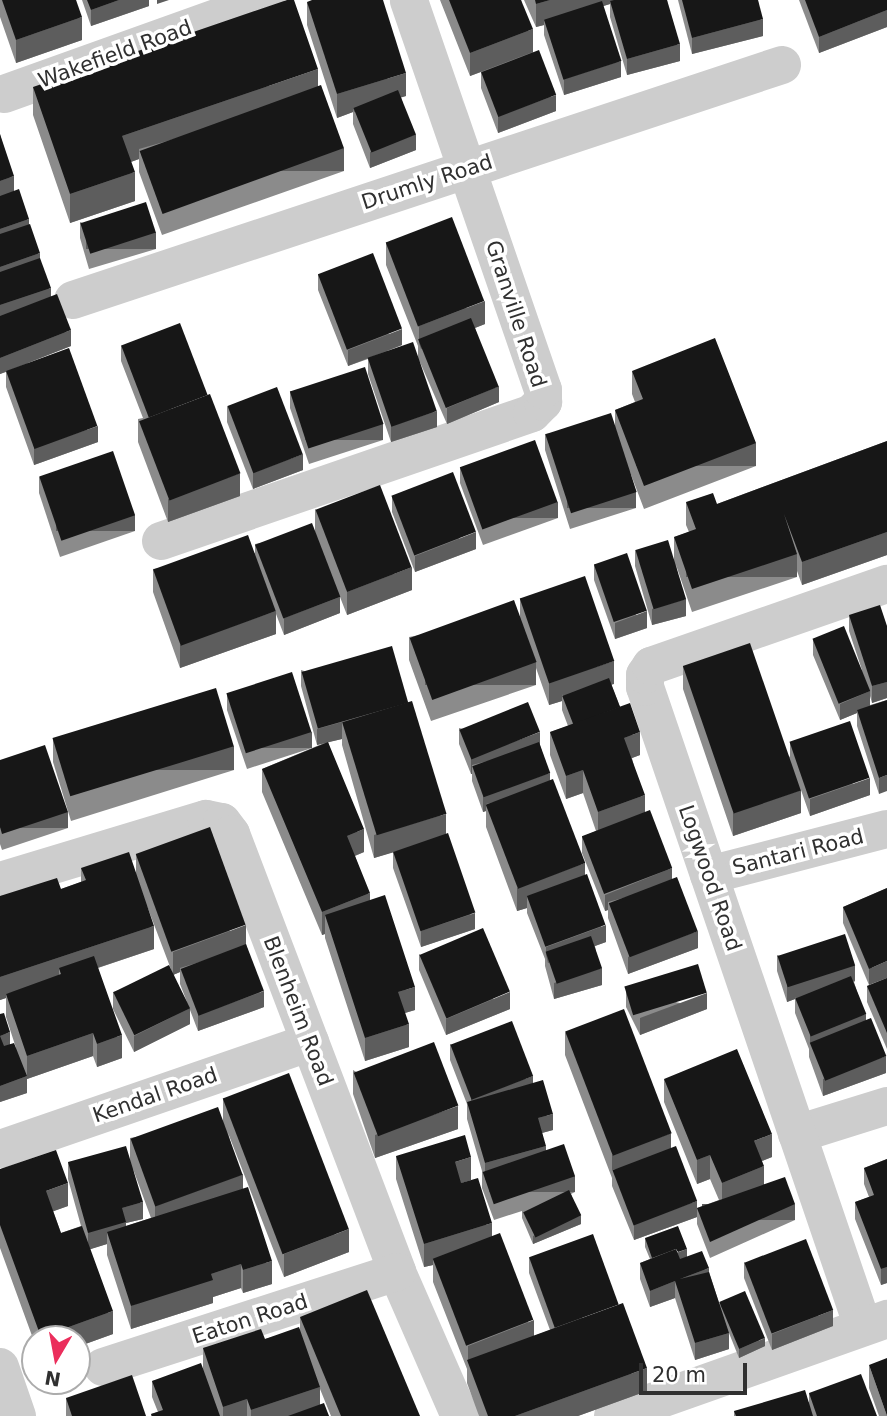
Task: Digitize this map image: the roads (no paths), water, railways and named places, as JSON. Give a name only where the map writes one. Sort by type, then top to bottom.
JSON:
[{"type":"street","name":"Wakefield Road","points":[[4,94],[266,0]]},
{"type":"street","name":"Granville Road","points":[[161,541],[532,413],[543,402],[543,390],[469,168],[409,0]]},
{"type":"street","name":"Drumly Road","points":[[72,300],[782,65]]},
{"type":"street","name":"Logwood Road","points":[[875,1323],[797,1133],[645,687],[645,675],[651,666],[887,584]]},
{"type":"street","name":"Blenheim Road","points":[[0,881],[206,819],[222,822],[231,834],[397,1272],[460,1416]]},
{"type":"street","name":"Santari Road","points":[[709,875],[887,830]]},
{"type":"street","name":"Kendal Road","points":[[0,1149],[310,1042]]},
{"type":"street","points":[[797,1133],[887,1106]]},
{"type":"street","name":"Eaton Road","points":[[103,1367],[397,1272]]},
{"type":"street","points":[[612,1416],[679,1405],[875,1323]]},
{"type":"street","points":[[0,1367],[17,1416]]}]
